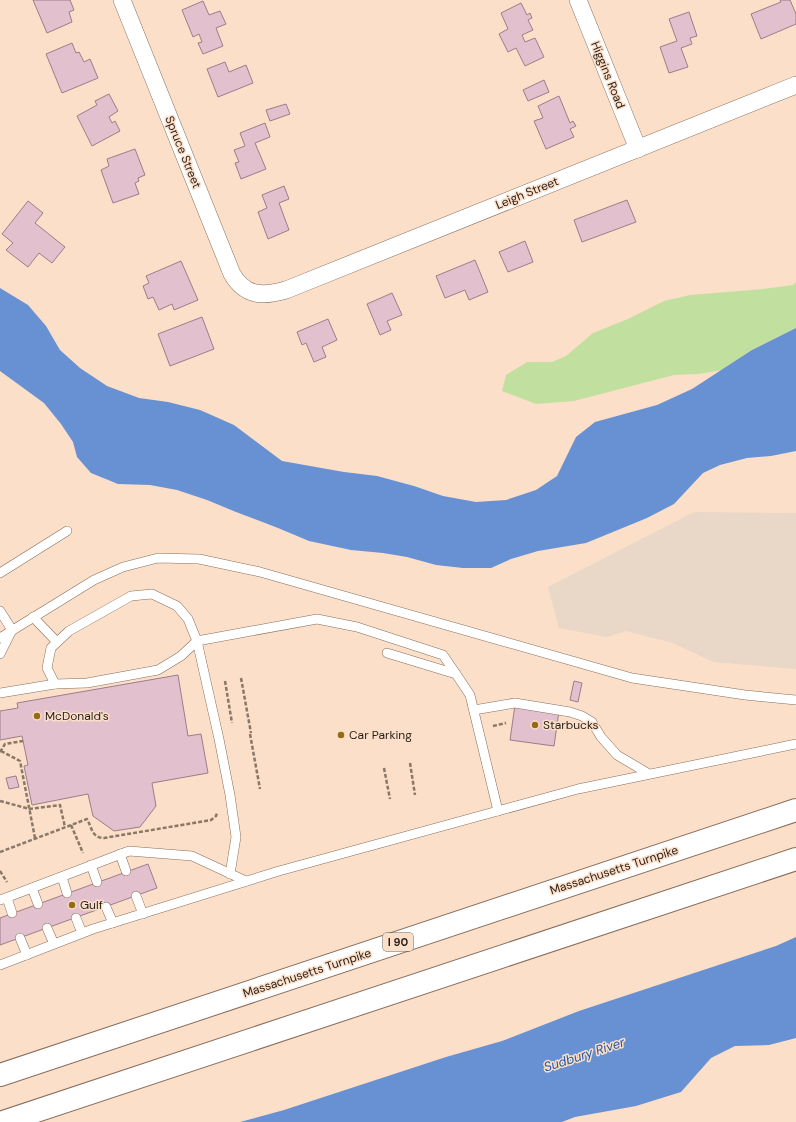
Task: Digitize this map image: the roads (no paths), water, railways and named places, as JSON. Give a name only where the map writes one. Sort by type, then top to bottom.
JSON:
[{"type":"highway","name":"Massachusetts Turnpike","points":[[0,1075],[796,810]]},
{"type":"highway","points":[[3,1122],[796,859]]},
{"type":"street","name":"Spruce Street","points":[[122,0],[232,274],[237,283],[245,290],[255,293]]},
{"type":"street","name":"Higgins Road","points":[[578,0],[638,149]]},
{"type":"street","name":"Leigh Street","points":[[255,293],[276,293],[286,290],[796,85]]},
{"type":"lane","points":[[0,573],[67,531]]},
{"type":"lane","points":[[0,638],[94,580],[123,567],[158,558],[198,559],[260,572],[632,678],[738,694],[796,700]]},
{"type":"lane","points":[[55,684],[47,668],[51,648],[69,631],[131,596],[152,594],[177,606],[188,620],[197,641],[230,795],[236,837],[230,874]]},
{"type":"lane","points":[[0,611],[12,630]]},
{"type":"lane","points":[[33,617],[57,642]]},
{"type":"lane","points":[[0,693],[55,684],[87,683],[158,670],[181,656],[197,641],[317,620],[357,627],[443,655],[470,695],[498,811]]},
{"type":"lane","points":[[0,654],[12,630]]},
{"type":"lane","points":[[387,653],[456,674]]},
{"type":"lane","points":[[474,710],[516,703],[570,712],[582,716],[592,722],[601,737],[617,755],[649,774]]},
{"type":"lane","points":[[0,965],[82,933],[246,881],[498,811],[578,789],[796,744]]},
{"type":"lane","points":[[12,913],[3,899],[129,851],[192,856],[246,881]]},
{"type":"lane","points":[[120,854],[126,871]]},
{"type":"lane","points":[[90,866],[97,882]]},
{"type":"lane","points":[[62,877],[67,893]]},
{"type":"lane","points":[[32,888],[38,904]]},
{"type":"lane","points":[[136,896],[143,914]]},
{"type":"lane","points":[[106,907],[113,923]]},
{"type":"lane","points":[[76,918],[82,933]]},
{"type":"lane","points":[[47,928],[54,944]]},
{"type":"lane","points":[[20,938],[27,954]]},
{"type":"water","points":[[0,288],[28,305],[46,326],[60,350],[80,368],[107,386],[139,398],[168,402],[200,410],[234,425],[282,461],[377,476],[443,496],[476,502],[506,500],[536,490],[557,476],[576,437],[595,422],[657,405],[692,389],[752,350],[796,328],[796,451],[771,456],[747,458],[720,465],[703,473],[674,504],[647,518],[586,543],[538,551],[511,559],[491,568],[463,568],[436,565],[407,557],[351,550],[309,541],[207,500],[177,490],[150,485],[118,484],[91,473],[77,457],[73,442],[44,403],[0,371]]},
{"type":"water","name":"Sudbury River","points":[[796,937],[796,1038],[769,1045],[735,1046],[711,1058],[681,1092],[636,1106],[575,1117],[562,1122],[240,1122],[284,1110],[446,1057],[502,1041],[579,1011],[776,946]]},
{"type":"place","name":"McDonald's","points":[[37,716]]},
{"type":"place","name":"Starbucks","points":[[535,725]]},
{"type":"place","name":"Car Parking","points":[[341,735]]},
{"type":"place","name":"Gulf","points":[[72,905]]}]
